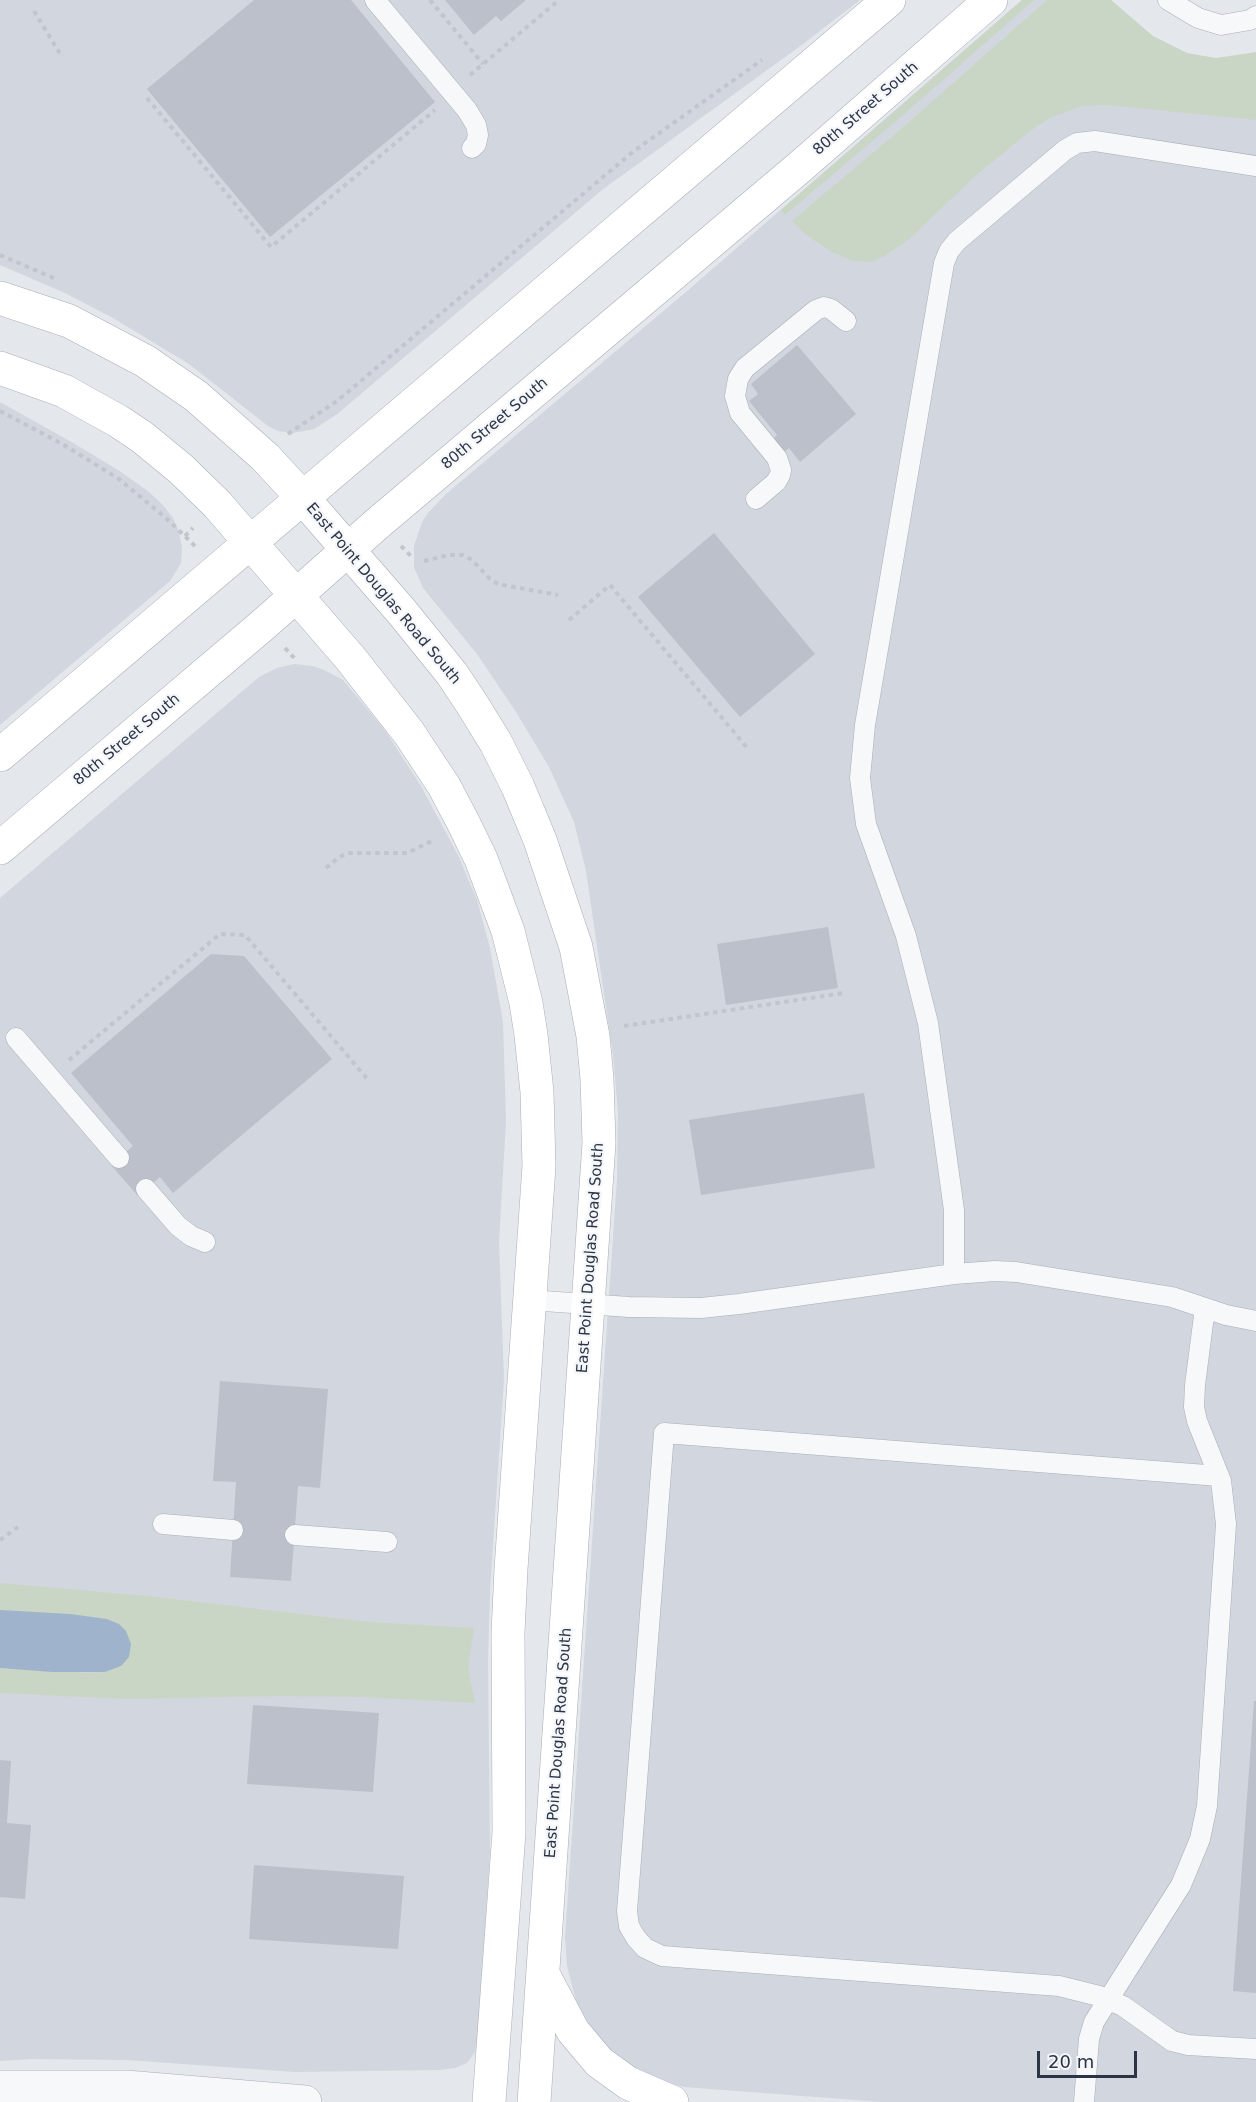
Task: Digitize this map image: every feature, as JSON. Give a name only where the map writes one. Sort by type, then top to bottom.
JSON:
[{"type":"street","points":[[0,754],[889,0]]},
{"type":"street","name":"80th Street South","points":[[0,848],[348,549],[801,166],[991,0]]},
{"type":"street","name":"East Point Douglas Road South","points":[[0,298],[69,321],[145,361],[196,396],[265,457],[303,497],[424,638],[472,704],[496,743],[518,787],[562,900],[583,978],[593,1036],[599,1143],[534,2102]]},
{"type":"street","points":[[0,368],[64,391],[118,421],[142,437],[218,504],[387,702],[426,758],[444,786],[481,859],[508,931],[526,1003],[537,1092],[539,1166],[507,1633],[509,1832],[489,2102]]},
{"type":"street","points":[[543,1974],[573,2031],[599,2062],[628,2083],[672,2102]]},
{"type":"street","points":[[0,2087],[126,2087],[305,2102]]},
{"type":"lane","points":[[375,0],[470,115],[476,125],[478,135],[476,144],[472,148]]},
{"type":"lane","points":[[1168,0],[1198,18],[1221,25],[1250,21],[1256,16]]},
{"type":"lane","points":[[954,1274],[954,1210],[928,1023],[906,936],[866,824],[860,778],[865,725],[944,263],[948,251],[957,241],[1065,150],[1077,143],[1095,141],[1256,166]]},
{"type":"lane","points":[[756,499],[776,482],[781,470],[777,458],[740,413],[735,396],[738,379],[745,368],[816,310],[824,307],[831,309],[846,321]]},
{"type":"lane","points":[[16,1038],[119,1158]]},
{"type":"lane","points":[[146,1189],[178,1226],[191,1236],[205,1242]]},
{"type":"lane","points":[[530,1300],[665,1308],[720,1306],[954,1274],[995,1271],[1016,1272],[1172,1297],[1236,1318],[1256,1321]]},
{"type":"lane","points":[[1084,2102],[1090,2034],[1094,2022],[1181,1885],[1192,1862],[1208,1796],[1226,1524],[1219,1476],[1197,1421],[1194,1407],[1205,1308]]},
{"type":"lane","points":[[1219,1476],[664,1433],[627,1903],[629,1926],[636,1938],[653,1952],[670,1957],[1059,1986],[1107,1999],[1136,2013],[1172,2041],[1188,2045],[1256,2049]]},
{"type":"lane","points":[[163,1524],[233,1530]]},
{"type":"lane","points":[[295,1535],[387,1542]]},
{"type":"path","points":[[430,0],[483,64]]},
{"type":"path","points":[[468,76],[559,0]]},
{"type":"path","points":[[34,11],[62,57]]},
{"type":"path","points":[[289,433],[337,401],[634,151],[770,55]]},
{"type":"path","points":[[147,98],[271,247],[440,106]]},
{"type":"path","points":[[0,411],[119,478],[186,536]]},
{"type":"path","points":[[424,561],[449,555],[463,555],[472,560],[498,584],[558,595]]},
{"type":"path","points":[[569,620],[610,585],[749,750]]},
{"type":"path","points":[[326,868],[339,857],[349,853],[407,853],[440,837]]},
{"type":"path","points":[[64,1064],[220,934],[245,935],[369,1081]]},
{"type":"path","points":[[617,1027],[844,993]]},
{"type":"path","points":[[0,1540],[18,1527]]},
{"type":"shaded area","points":[[0,0],[860,0],[602,190],[336,415],[314,429],[293,433],[278,431],[268,426],[189,364],[113,318],[65,293],[0,265]]},
{"type":"shaded area","points":[[1022,0],[1103,0],[1149,54],[1256,67],[1256,2102],[882,2102],[684,2087],[638,2072],[608,2048],[592,2031],[578,2008],[567,1966],[565,1937],[617,1178],[618,1112],[613,1055],[586,871],[574,822],[549,767],[516,712],[477,654],[423,588],[414,567],[414,546],[422,522],[446,494],[686,292]]},
{"type":"shaded area","points":[[0,402],[75,444],[149,492],[173,518],[182,548],[181,563],[170,581],[0,725]]},
{"type":"shaded area","points":[[294,664],[313,666],[343,680],[384,729],[421,786],[458,855],[477,900],[490,948],[503,1022],[506,1121],[499,1242],[504,1379],[490,1591],[488,1661],[490,1854],[477,2044],[475,2052],[467,2063],[455,2068],[439,2070],[294,2072],[127,2060],[0,2061],[0,898],[259,677],[277,668]]},
{"type":"green space","points":[[1022,0],[1034,0],[785,215],[781,210]]},
{"type":"green space","points":[[1047,0],[1111,0],[1153,36],[1187,53],[1216,58],[1256,52],[1256,120],[1106,105],[1082,106],[1071,110],[1050,118],[1030,131],[973,178],[907,241],[871,262],[853,261],[832,252],[809,237],[792,221],[908,123]]},
{"type":"green space","points":[[0,1583],[148,1596],[369,1622],[474,1628],[468,1668],[475,1703],[363,1697],[127,1699],[0,1693],[0,1668],[91,1673],[105,1672],[121,1666],[119,1624],[107,1619],[91,1617],[0,1610]]},
{"type":"water","points":[[0,1610],[70,1614],[107,1619],[119,1624],[126,1631],[131,1644],[129,1657],[121,1666],[105,1672],[52,1672],[0,1668]]},
{"type":"building","points":[[254,0],[351,0],[435,102],[270,237],[147,89]]},
{"type":"building","points":[[445,0],[526,0],[501,21],[496,16],[474,35]]},
{"type":"building","points":[[797,345],[856,414],[800,462],[789,448],[784,452],[773,439],[777,435],[749,401],[758,394],[751,384]]},
{"type":"building","points":[[714,533],[815,654],[740,717],[638,597]]},
{"type":"building","points":[[828,927],[838,988],[726,1005],[717,944]]},
{"type":"building","points":[[211,954],[244,956],[332,1059],[173,1193],[160,1177],[138,1196],[111,1165],[133,1146],[71,1073]]},
{"type":"building","points":[[864,1093],[875,1168],[701,1195],[689,1120]]},
{"type":"building","points":[[220,1381],[328,1389],[320,1488],[298,1486],[291,1581],[230,1577],[236,1482],[213,1481]]},
{"type":"building","points":[[1254,1701],[1256,1701],[1256,1993],[1233,1991]]},
{"type":"building","points":[[253,1705],[379,1713],[373,1792],[247,1784]]},
{"type":"building","points":[[0,1760],[11,1761],[7,1823],[31,1825],[25,1899],[0,1897]]},
{"type":"building","points":[[254,1865],[404,1876],[398,1949],[249,1939]]}]
